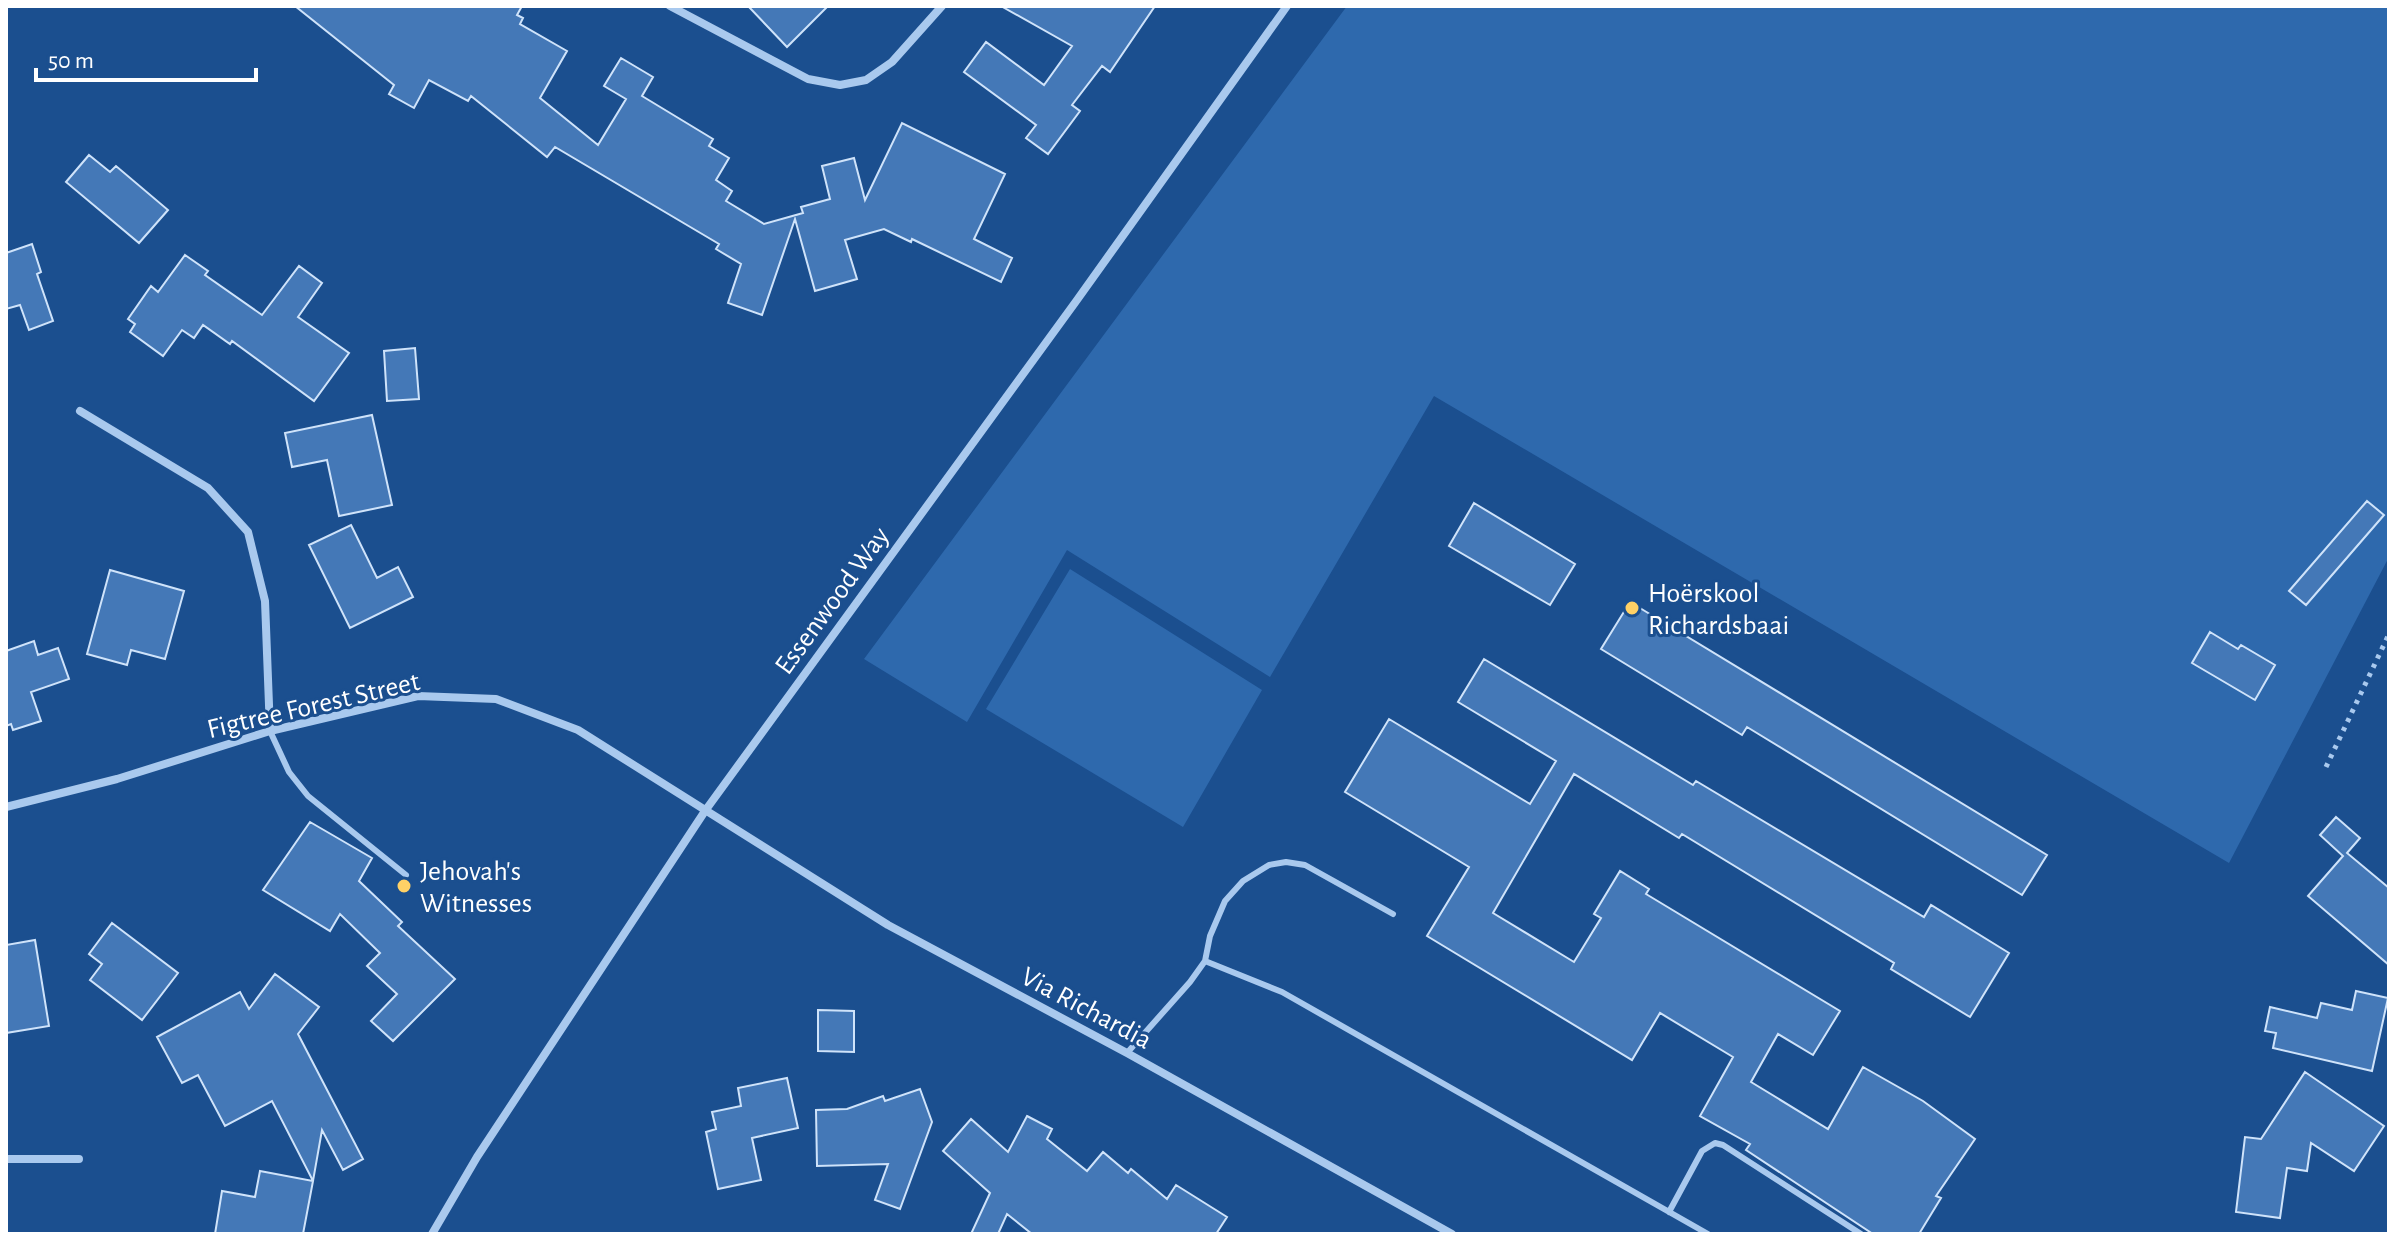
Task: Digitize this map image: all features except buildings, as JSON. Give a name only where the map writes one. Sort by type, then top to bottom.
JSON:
[{"type":"street","points":[[670,6],[808,79],[840,85],[866,80],[892,62],[942,6]]},
{"type":"street","name":"Essenwood Way","points":[[432,1234],[477,1157],[705,811],[1287,6]]},
{"type":"street","points":[[80,411],[208,488],[248,532],[265,601],[270,731]]},
{"type":"street","name":"Figtree Forest Street","points":[[6,807],[117,779],[270,731],[418,696],[496,699],[578,730],[705,811]]},
{"type":"street","name":"Via Richardia","points":[[705,811],[888,925],[1127,1053],[1452,1234]]},
{"type":"street","points":[[6,1159],[79,1159]]},
{"type":"lane","points":[[270,731],[289,772],[308,796],[406,875]]},
{"type":"lane","points":[[1127,1053],[1205,961],[1210,936],[1225,901],[1243,881],[1269,865],[1286,862],[1305,865],[1393,914]]},
{"type":"lane","points":[[1205,961],[1282,992],[1708,1234]]},
{"type":"lane","points":[[1669,1212],[1702,1151],[1715,1143],[1723,1145],[1861,1234]]},
{"type":"path","points":[[2326,767],[2389,634]]},
{"type":"shaded area","points":[[1347,6],[2389,6],[2389,557],[2229,863],[1434,396],[1270,677],[1067,550],[967,722],[864,659]]},
{"type":"shaded area","points":[[1070,569],[1262,690],[1183,827],[986,709]]},
{"type":"place","name":"Hoërskool Richardsbaai","points":[[1632,608]]},
{"type":"place","name":"Jehovah's Witnesses","points":[[404,886]]}]
